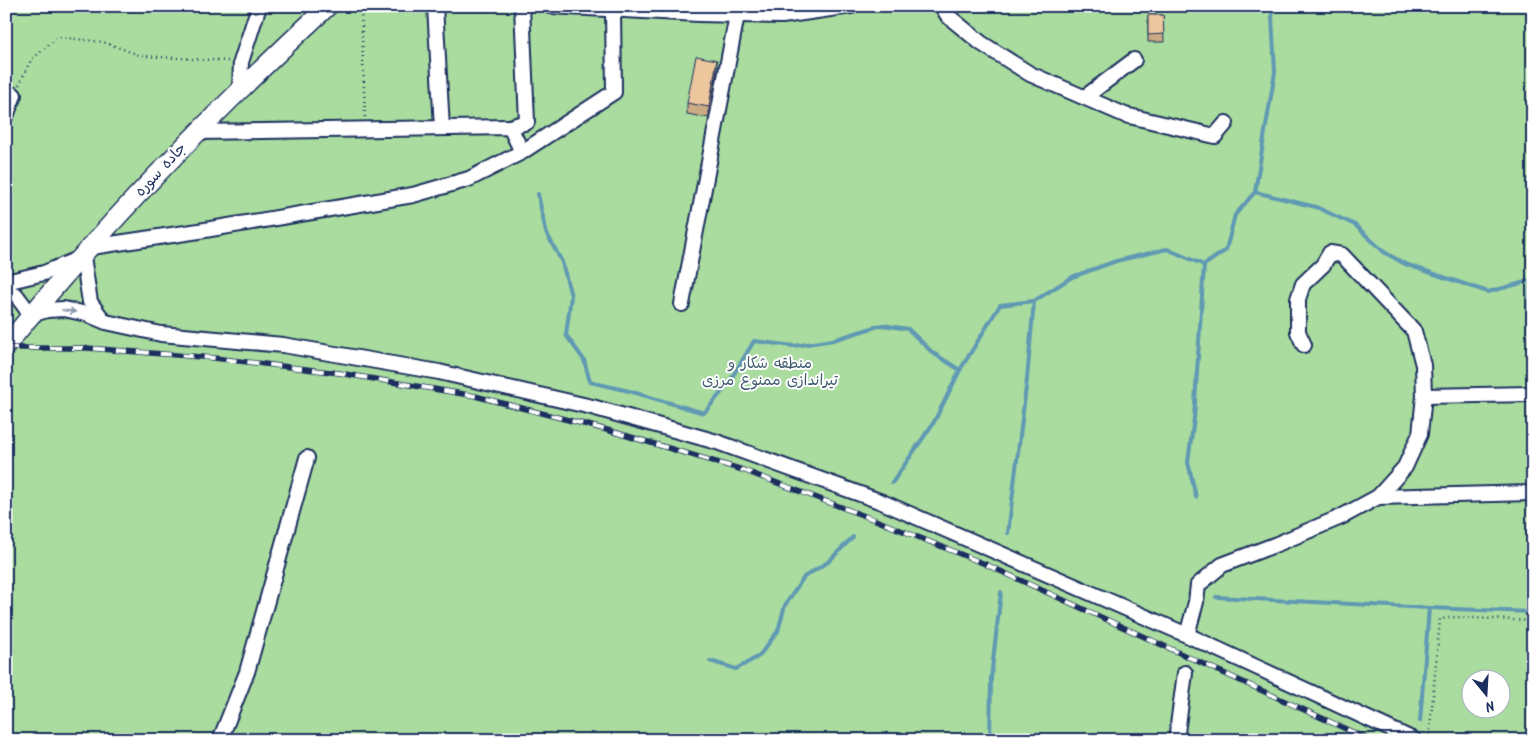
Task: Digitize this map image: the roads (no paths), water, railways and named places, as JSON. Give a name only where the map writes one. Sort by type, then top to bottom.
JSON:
[{"type":"main road","name":"جاده سوره","points":[[6,346],[87,252],[197,132],[328,6]]},
{"type":"street","points":[[240,89],[241,62],[259,6]]},
{"type":"street","points":[[435,6],[442,128]]},
{"type":"street","points":[[197,132],[510,127],[527,122],[522,6]]},
{"type":"street","points":[[550,6],[612,10],[701,10],[737,15],[782,16],[851,6]]},
{"type":"street","points":[[942,6],[948,16],[981,43],[1030,74],[1125,115],[1216,136],[1226,123]]},
{"type":"street","points":[[6,282],[44,273],[87,252],[413,195],[469,179],[522,152],[614,92],[612,10]]},
{"type":"street","points":[[682,304],[737,15]]},
{"type":"street","points":[[1085,97],[1134,60]]},
{"type":"street","points":[[6,116],[10,94]]},
{"type":"street","points":[[510,127],[522,152]]},
{"type":"street","points":[[87,252],[90,302],[106,322]]},
{"type":"street","points":[[1187,635],[1196,602],[1198,584],[1222,565],[1332,521],[1378,497],[1405,467],[1420,434],[1424,396],[1423,365],[1414,331],[1342,255],[1330,253],[1323,266],[1303,284],[1298,299],[1298,332],[1304,345]]},
{"type":"street","points":[[6,291],[16,295],[31,315],[47,310],[64,309],[88,314],[106,322],[161,334],[283,345],[438,372],[592,407],[717,442],[882,502],[1187,635],[1414,740]]},
{"type":"street","points":[[1424,396],[1528,395]]},
{"type":"street","points":[[220,740],[247,672],[307,458]]},
{"type":"street","points":[[1378,497],[1533,493]]},
{"type":"street","points":[[1176,740],[1185,673]]},
{"type":"waterway","points":[[892,483],[934,422],[960,370],[1000,305],[1034,301],[1072,277],[1116,261],[1167,249],[1204,265],[1226,250],[1235,215],[1255,192],[1275,72],[1273,6]]},
{"type":"waterway","points":[[1255,192],[1316,207],[1355,225],[1384,252],[1405,264],[1488,292],[1533,280]]},
{"type":"waterway","points":[[538,194],[546,232],[562,262],[571,296],[566,335],[584,360],[590,382],[629,391],[704,413],[726,387],[754,341],[794,346],[833,340],[882,325],[908,329],[933,353],[960,370]]},
{"type":"waterway","points":[[1196,497],[1188,462],[1194,418],[1204,265]]},
{"type":"waterway","points":[[1531,281],[1528,315],[1533,349]]},
{"type":"waterway","points":[[1008,533],[1027,379],[1034,301]]},
{"type":"waterway","points":[[710,661],[736,669],[759,656],[778,631],[785,605],[804,577],[828,562],[853,537]]},
{"type":"waterway","points":[[990,740],[991,678],[1001,592]]},
{"type":"waterway","points":[[1216,597],[1429,608]]},
{"type":"waterway","points":[[1420,721],[1429,608],[1533,612]]},
{"type":"railway","points":[[6,348],[87,348],[214,358],[339,373],[475,396],[607,430],[743,470],[985,564],[1370,740]]},
{"type":"park label","name":"منطقه شکار و تیراندازی ممنوع مرزی","points":[[770,372]]}]
